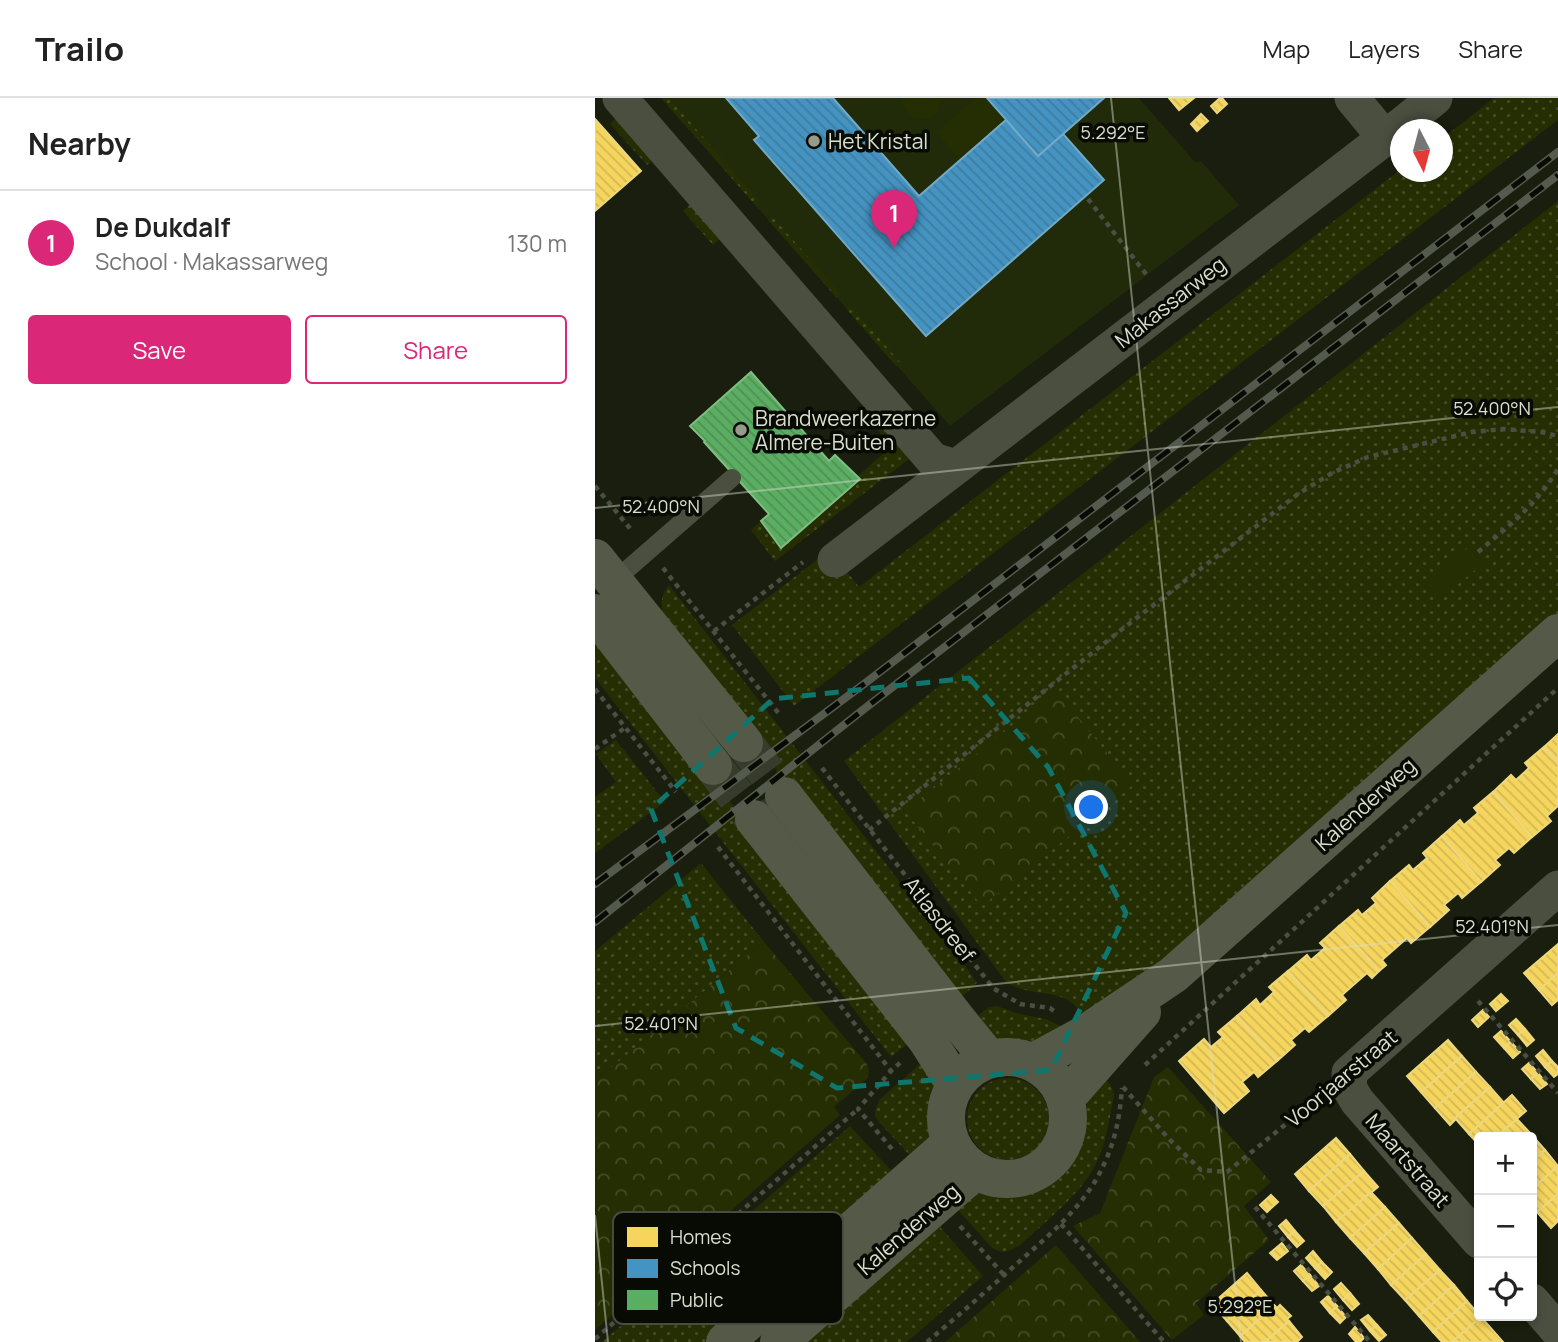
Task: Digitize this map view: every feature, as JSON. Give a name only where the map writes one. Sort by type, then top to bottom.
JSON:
[{"type":"main road","points":[[600,587],[744,743]]},
{"type":"main road","points":[[600,587],[713,766]]},
{"type":"main road","name":"Kalenderweg","points":[[1066,1098],[1173,975],[1558,633]]},
{"type":"main road","points":[[784,796],[989,1059]]},
{"type":"main road","points":[[754,819],[927,1040],[955,1084]]},
{"type":"main road","name":"Kalenderweg","points":[[1034,1062],[1082,1036],[1173,975]]},
{"type":"main road","points":[[1012,1056],[1034,1062],[1053,1077],[1066,1098],[1069,1124],[1062,1146],[1053,1160],[1024,1178],[1006,1180],[989,1177],[963,1157],[945,1125],[947,1102],[955,1084],[971,1068],[989,1059],[1012,1056]]},
{"type":"main road","name":"Kalenderweg","points":[[843,1250],[963,1157]]},
{"type":"main road","name":"Kalenderweg","points":[[843,1278],[963,1157]]},
{"type":"main road","name":"Kalenderweg","points":[[725,1342],[748,1324]]},
{"type":"main road","name":"Kalenderweg","points":[[779,1342],[797,1324]]},
{"type":"street","points":[[620,98],[933,460],[956,467]]},
{"type":"street","points":[[1353,98],[1385,138]]},
{"type":"street","name":"Makassarweg","points":[[835,560],[1435,98]]},
{"type":"street","name":"Voorjaarstraat","points":[[1349,1073],[1558,888]]},
{"type":"street","name":"Maartstraat","points":[[1349,1073],[1350,1089],[1357,1101],[1474,1235]]},
{"type":"street","points":[[1537,1307],[1558,1331]]},
{"type":"lane","points":[[600,587],[649,551],[732,478]]},
{"type":"path","points":[[1088,199],[1169,303]]},
{"type":"path","points":[[869,830],[1199,570],[1298,494],[1332,473],[1368,457],[1472,432],[1503,429],[1558,436]]},
{"type":"path","points":[[1478,552],[1522,515],[1546,488],[1558,469]]},
{"type":"path","points":[[595,486],[780,715]]},
{"type":"path","points":[[1142,1067],[1558,688]]},
{"type":"path","points":[[595,689],[676,792]]},
{"type":"path","points":[[595,749],[626,727]]},
{"type":"path","name":"Atlasdreef","points":[[821,768],[993,988],[1020,1004],[1050,1009],[1067,1018],[1082,1036]]},
{"type":"path","points":[[718,847],[891,1071]]},
{"type":"path","points":[[1457,977],[1558,1093]]},
{"type":"path","name":"Voorjaarstraat","points":[[1061,1224],[1088,1191],[1104,1164],[1114,1138],[1122,1086],[1201,1170],[1227,1171],[1349,1073]]},
{"type":"path","points":[[740,1212],[858,1109]]},
{"type":"path","points":[[1255,1208],[1370,1342]]},
{"type":"path","points":[[927,1342],[1061,1224],[1164,1342]]},
{"type":"path","points":[[595,1339],[613,1323]]},
{"type":"highlighted area","points":[[969,678],[1048,767],[1126,913],[1051,1070],[837,1088],[736,1028],[651,809],[773,699]]},
{"type":"shaded area","points":[[661,98],[1139,98],[1196,163],[1201,161],[1239,205],[950,426]]},
{"type":"green space","points":[[661,98],[669,98],[761,203],[757,207]]},
{"type":"green space","points":[[902,98],[942,98],[938,113],[919,119],[910,116]]},
{"type":"green space","points":[[975,98],[987,98],[1005,119],[959,159],[936,132]]},
{"type":"green space","points":[[1494,98],[1558,98],[1558,120],[794,706],[732,625],[822,556],[843,567],[859,587],[1390,178],[1390,182],[1453,182],[1453,130]]},
{"type":"green space","points":[[620,114],[657,157],[647,165],[610,124]]},
{"type":"green space","points":[[695,200],[725,234],[713,245],[683,211]]},
{"type":"green space","points":[[1558,201],[1558,619],[1193,939],[1087,1019],[1065,999],[1027,991],[1006,982],[844,761]]},
{"type":"green space","points":[[772,216],[840,293],[836,297],[768,220]]},
{"type":"green space","points":[[851,306],[900,362],[896,366],[847,310]]},
{"type":"green space","points":[[888,420],[917,453],[775,561],[751,530],[761,521],[782,548],[860,480],[858,476],[892,446],[877,429]]},
{"type":"green space","points":[[1472,544],[1486,561],[1441,598],[1427,581]]},
{"type":"green space","points":[[669,585],[966,967],[977,983],[956,1002],[667,630],[662,601]]},
{"type":"green space","points":[[595,629],[899,1020],[912,1040],[891,1057],[595,678]]},
{"type":"green space","points":[[1056,690],[1133,785],[982,906],[905,811]]},
{"type":"green space","points":[[616,740],[665,802],[595,853],[595,797],[616,782],[596,754]]},
{"type":"green space","points":[[701,863],[764,942],[595,1081],[595,951]]},
{"type":"green space","points":[[764,942],[867,1064],[869,1070],[868,1078],[834,1107],[840,1115],[729,1212],[613,1212],[613,1314],[595,1330],[595,1081]]},
{"type":"green space","points":[[997,1006],[1046,1019],[1062,1027],[1035,1044],[1010,1042],[993,1037],[972,1020],[989,1007]]},
{"type":"green space","points":[[927,1058],[937,1087],[931,1137],[915,1161],[879,1122],[875,1111],[879,1100]]},
{"type":"green space","points":[[1168,1067],[1271,1182],[1244,1206],[1269,1240],[1196,1303],[1204,1315],[1172,1340],[1073,1226],[1100,1213],[1154,1077]]},
{"type":"green space","points":[[1102,1074],[1114,1094],[1102,1148],[1090,1175],[1062,1207],[1020,1245],[1005,1252],[991,1247],[952,1203],[970,1194],[988,1191],[999,1195],[1027,1192],[1063,1172],[1080,1146],[1087,1100]]},
{"type":"green space","points":[[1008,1078],[1024,1081],[1037,1090],[1046,1103],[1049,1119],[1046,1135],[1037,1148],[1024,1157],[1008,1160],[992,1157],[979,1148],[970,1135],[967,1119],[970,1103],[979,1090],[992,1081]]},
{"type":"green space","points":[[850,1126],[898,1178],[843,1226],[843,1212],[751,1212]]},
{"type":"green space","points":[[934,1220],[983,1276],[907,1342],[796,1342],[816,1324],[843,1324],[843,1300]]},
{"type":"green space","points":[[1056,1245],[1140,1342],[945,1342]]},
{"type":"green space","points":[[623,1324],[732,1324],[712,1342],[602,1342]]},
{"type":"building: Homes","points":[[1169,98],[1194,98],[1179,110]]},
{"type":"building: Homes","points":[[1220,98],[1227,104],[1217,113],[1211,106]]},
{"type":"building: Homes","points":[[1201,114],[1208,121],[1197,131],[1191,124]]},
{"type":"building: Homes","points":[[595,119],[641,171],[595,211]]},
{"type":"building: Homes","points":[[1558,734],[1558,763],[1544,747]]},
{"type":"building: Homes","points":[[1544,747],[1558,763],[1558,806],[1547,816],[1551,821],[1532,837],[1493,792],[1511,775],[1516,780],[1529,768],[1525,763]]},
{"type":"building: Homes","points":[[1493,792],[1532,837],[1514,853],[1509,848],[1495,860],[1500,865],[1481,882],[1442,836],[1460,820],[1464,825],[1478,813],[1474,808]]},
{"type":"building: Homes","points":[[1442,836],[1481,882],[1462,898],[1458,893],[1444,905],[1449,910],[1430,927],[1390,881],[1409,865],[1413,870],[1427,858],[1423,853]]},
{"type":"building: Homes","points":[[1390,881],[1430,927],[1411,943],[1407,938],[1382,960],[1386,965],[1379,971],[1339,926],[1358,910],[1362,915],[1376,903],[1372,898]]},
{"type":"building: Homes","points":[[1339,926],[1379,971],[1372,978],[1367,973],[1342,995],[1346,1000],[1328,1016],[1288,971],[1307,955],[1311,960],[1325,948],[1320,943]]},
{"type":"building: Homes","points":[[1558,944],[1558,973],[1539,990],[1524,973]]},
{"type":"building: Homes","points":[[1288,971],[1328,1016],[1309,1032],[1305,1028],[1291,1040],[1295,1045],[1277,1061],[1237,1016],[1256,999],[1260,1005],[1274,992],[1269,987]]},
{"type":"building: Homes","points":[[1558,973],[1558,1000],[1552,1005],[1539,990]]},
{"type":"building: Homes","points":[[1501,994],[1508,1001],[1496,1011],[1490,1004]]},
{"type":"building: Homes","points":[[1483,1010],[1489,1017],[1478,1027],[1472,1020]]},
{"type":"building: Homes","points":[[1237,1016],[1277,1061],[1258,1077],[1254,1072],[1242,1082],[1249,1091],[1224,1113],[1179,1061],[1204,1039],[1211,1047],[1223,1037],[1218,1032]]},
{"type":"building: Homes","points":[[1516,1019],[1525,1029],[1518,1035],[1509,1025]]},
{"type":"building: Homes","points":[[1525,1029],[1534,1040],[1527,1046],[1518,1035]]},
{"type":"building: Homes","points":[[1501,1031],[1511,1042],[1504,1048],[1494,1037]]},
{"type":"building: Homes","points":[[1448,1040],[1462,1056],[1421,1092],[1407,1076]]},
{"type":"building: Homes","points":[[1511,1042],[1520,1052],[1513,1058],[1504,1048]]},
{"type":"building: Homes","points":[[1543,1050],[1552,1061],[1545,1067],[1536,1056]]},
{"type":"building: Homes","points":[[1462,1056],[1476,1072],[1435,1108],[1421,1092]]},
{"type":"building: Homes","points":[[1552,1061],[1558,1067],[1558,1074],[1554,1077],[1545,1067]]},
{"type":"building: Homes","points":[[1529,1063],[1538,1073],[1531,1079],[1522,1069]]},
{"type":"building: Homes","points":[[1476,1072],[1490,1087],[1450,1125],[1435,1108]]},
{"type":"building: Homes","points":[[1538,1073],[1547,1084],[1540,1089],[1531,1079]]},
{"type":"building: Homes","points":[[1490,1087],[1504,1103],[1469,1134],[1455,1118]]},
{"type":"building: Homes","points":[[1512,1095],[1526,1111],[1502,1132],[1474,1132],[1474,1140],[1469,1134]]},
{"type":"building: Homes","points":[[1517,1119],[1529,1132],[1502,1132]]},
{"type":"building: Homes","points":[[1336,1138],[1350,1154],[1309,1191],[1295,1174]]},
{"type":"building: Homes","points":[[1537,1141],[1545,1150],[1537,1157]]},
{"type":"building: Homes","points":[[1545,1150],[1558,1166],[1537,1185],[1537,1157]]},
{"type":"building: Homes","points":[[1350,1154],[1364,1171],[1323,1206],[1309,1191]]},
{"type":"building: Homes","points":[[1558,1166],[1558,1194],[1537,1212],[1537,1185]]},
{"type":"building: Homes","points":[[1364,1171],[1378,1187],[1336,1222],[1323,1206]]},
{"type":"building: Homes","points":[[1371,1192],[1385,1207],[1350,1238],[1336,1222]]},
{"type":"building: Homes","points":[[1558,1194],[1558,1221],[1551,1228],[1537,1212]]},
{"type":"building: Homes","points":[[1271,1195],[1278,1202],[1267,1212],[1260,1205]]},
{"type":"building: Homes","points":[[1385,1207],[1399,1223],[1364,1253],[1350,1238]]},
{"type":"building: Homes","points":[[1286,1220],[1295,1231],[1288,1237],[1279,1226]]},
{"type":"building: Homes","points":[[1399,1223],[1412,1238],[1378,1269],[1364,1253]]},
{"type":"building: Homes","points":[[1295,1231],[1304,1241],[1297,1247],[1288,1237]]},
{"type":"building: Homes","points":[[1412,1238],[1426,1254],[1391,1285],[1378,1269]]},
{"type":"building: Homes","points":[[1282,1243],[1288,1251],[1277,1260],[1270,1253]]},
{"type":"building: Homes","points":[[1313,1251],[1322,1262],[1315,1268],[1306,1258]]},
{"type":"building: Homes","points":[[1426,1254],[1440,1270],[1405,1300],[1391,1285]]},
{"type":"building: Homes","points":[[1322,1262],[1332,1272],[1325,1279],[1315,1268]]},
{"type":"building: Homes","points":[[1301,1265],[1310,1275],[1303,1281],[1294,1271]]},
{"type":"building: Homes","points":[[1440,1270],[1454,1285],[1419,1316],[1405,1300]]},
{"type":"building: Homes","points":[[1247,1273],[1261,1290],[1227,1321],[1212,1304]]},
{"type":"building: Homes","points":[[1310,1275],[1319,1286],[1312,1291],[1303,1281]]},
{"type":"building: Homes","points":[[1341,1283],[1350,1293],[1343,1300],[1334,1289]]},
{"type":"building: Homes","points":[[1454,1285],[1467,1301],[1433,1332],[1419,1316]]},
{"type":"building: Homes","points":[[1261,1290],[1275,1306],[1240,1336],[1227,1321]]},
{"type":"building: Homes","points":[[1350,1293],[1359,1304],[1352,1310],[1343,1300]]},
{"type":"building: Homes","points":[[1328,1296],[1337,1306],[1330,1313],[1321,1302]]},
{"type":"building: Homes","points":[[1467,1301],[1474,1309],[1474,1321],[1476,1321],[1452,1342],[1442,1342],[1433,1332]]},
{"type":"building: Homes","points":[[1280,1305],[1291,1316],[1287,1319],[1289,1321],[1265,1342],[1245,1342],[1240,1336],[1275,1306],[1277,1308]]},
{"type":"building: Homes","points":[[1337,1306],[1346,1317],[1340,1323],[1330,1313]]},
{"type":"building: Homes","points":[[1368,1315],[1377,1325],[1370,1331],[1361,1320]]},
{"type":"building: Homes","points":[[1289,1321],[1302,1337],[1297,1342],[1265,1342]]},
{"type":"building: Homes","points":[[1476,1321],[1485,1321],[1503,1342],[1452,1342]]},
{"type":"building: Homes","points":[[1377,1325],[1386,1335],[1379,1341],[1370,1331]]},
{"type":"building: Homes","points":[[1355,1327],[1364,1338],[1360,1342],[1356,1342],[1349,1334]]},
{"type":"building: Schools","points":[[726,98],[833,98],[919,196],[1006,120],[1038,156],[1063,134],[1104,180],[926,336],[754,140],[759,136]]},
{"type":"building: Schools","points":[[987,98],[1104,98],[1038,156]]},
{"type":"building: Public","points":[[751,372],[829,461],[835,455],[860,479],[781,548],[761,521],[769,514],[690,426]]},
{"type":"tunnel","points":[[744,743],[784,796]]},
{"type":"tunnel","points":[[713,766],[754,819]]},
{"type":"railway","points":[[595,884],[864,684],[1558,152]]},
{"type":"railway","points":[[595,922],[864,709],[1558,175]]},
{"type":"place","name":"Het Kristal","points":[[814,141]]},
{"type":"place","name":"De Dukdalf","points":[[894,248]]},
{"type":"place","name":"Brandweerkazerne Almere-Buiten","points":[[741,430]]}]
